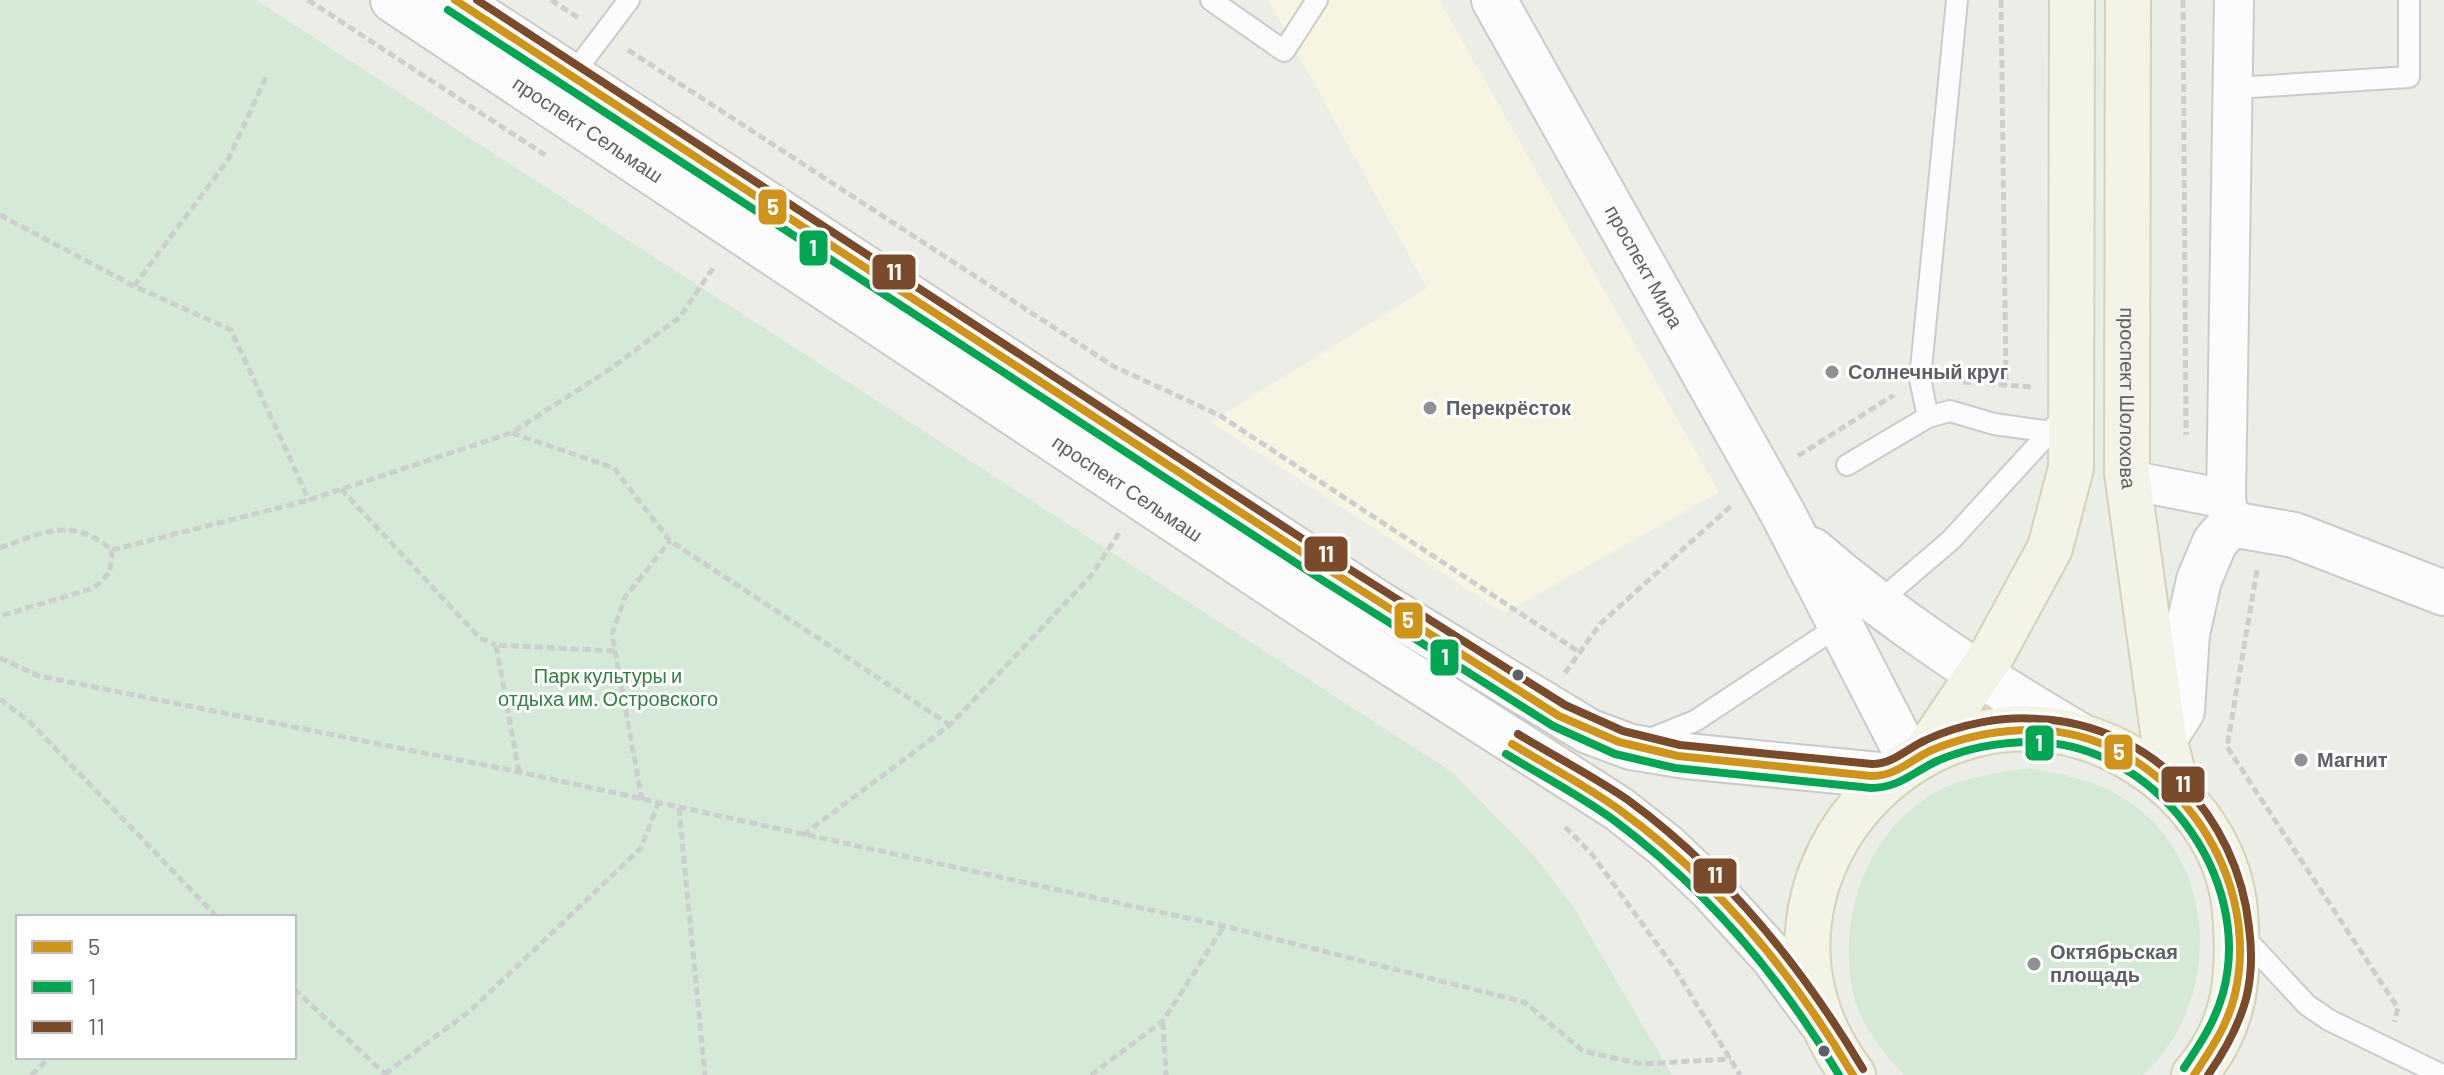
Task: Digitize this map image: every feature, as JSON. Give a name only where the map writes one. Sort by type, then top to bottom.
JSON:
[{"type":"main road","name":"проспект Сельмаш","points":[[393,0],[1370,650],[1619,809],[1666,846],[1712,890],[1773,957],[1822,1023]]},
{"type":"main road","name":"проспект Сельмаш","points":[[455,0],[573,74],[1381,605],[1588,731],[1631,747],[1767,766],[1909,763]]},
{"type":"main road","name":"проспект Мира","points":[[1494,0],[1792,532],[1858,615],[1909,763]]},
{"type":"main road","points":[[1853,1075],[1822,1023],[1812,988],[1807,949],[1817,884],[1836,837],[1861,802],[1909,763],[1978,676],[2050,548],[2071,468],[2062,420],[2072,0]]},
{"type":"main road","name":"проспект Шолохова","points":[[2128,0],[2129,480],[2164,739],[2178,792]]},
{"type":"main road","points":[[2164,739],[2182,711],[2187,634],[2199,580],[2215,542],[2240,518],[2294,535],[2444,593]]},
{"type":"main road","name":"проспект Мира","points":[[1858,615],[1978,676],[2079,735]]},
{"type":"main road","points":[[1909,763],[1978,733],[2028,728],[2079,735],[2131,756],[2178,792],[2208,830],[2232,883],[2239,968],[2230,1014],[2208,1059],[2194,1075]]},
{"type":"street","points":[[2129,480],[2240,518],[2234,0]]},
{"type":"lane","points":[[573,74],[629,0]]},
{"type":"lane","points":[[1211,0],[1284,51],[1317,0]]},
{"type":"lane","points":[[1928,417],[1920,379],[1957,0]]},
{"type":"lane","points":[[2235,88],[2409,77],[2409,0]]},
{"type":"lane","points":[[1847,465],[1928,417],[1950,411],[1994,424],[2062,420]]},
{"type":"lane","points":[[1631,747],[1695,721],[1858,615],[1951,540],[2062,420]]},
{"type":"lane","points":[[2236,929],[2307,1005],[2329,1020],[2442,1075]]},
{"type":"path","points":[[308,0],[558,163]]},
{"type":"path","points":[[551,0],[1113,366],[1219,415],[1579,652]]},
{"type":"path","points":[[2001,0],[2006,385]]},
{"type":"path","points":[[2183,0],[2186,444]]},
{"type":"path","points":[[134,286],[228,160],[267,75]]},
{"type":"path","points":[[0,215],[134,286],[231,330],[309,500]]},
{"type":"path","points":[[702,256],[728,273]]},
{"type":"path","points":[[0,548],[58,528],[80,530],[112,550],[309,500],[511,433],[603,374],[680,317],[715,265]]},
{"type":"path","points":[[511,433],[614,468],[670,541],[950,725]]},
{"type":"path","points":[[341,489],[480,638],[496,645],[616,651]]},
{"type":"path","points":[[2240,518],[2227,747],[2398,1008],[2385,1047]]},
{"type":"path","points":[[1107,523],[1133,540]]},
{"type":"path","points":[[803,835],[950,725],[1091,576],[1120,532]]},
{"type":"path","points":[[642,800],[612,634],[625,597],[670,541]]},
{"type":"path","points":[[0,616],[94,588],[110,572],[112,550]]},
{"type":"path","points":[[496,645],[519,772]]},
{"type":"path","points":[[0,658],[39,676],[519,772],[1224,926],[1524,1002],[1583,1051],[1642,1064],[1732,1059]]},
{"type":"path","points":[[0,699],[30,722],[215,915]]},
{"type":"path","points":[[296,991],[385,1074],[470,1011],[641,848],[658,804]]},
{"type":"path","points":[[679,808],[705,1075]]},
{"type":"path","points":[[1563,824],[1591,853],[1675,969],[1740,1075]]},
{"type":"path","points":[[203,915],[209,909]]},
{"type":"path","points":[[1091,1075],[1163,1021],[1224,926]]},
{"type":"path","points":[[1163,1021],[1166,1075]]},
{"type":"path","points":[[31,1075],[48,1059]]},
{"type":"path","points":[[1642,1064],[1642,1075]]},
{"type":"shaded area","points":[[1268,0],[1439,0],[1719,492],[1504,613],[1211,422],[1427,288]]},
{"type":"green space","name":"Парк культуры и отдыха им. Островского","points":[[0,0],[256,0],[1452,772],[1532,853],[1572,905],[1672,1075],[0,1075]]},
{"type":"green space","points":[[2031,768],[2110,790],[2134,805],[2163,833],[2183,865],[2195,901],[2200,938],[2197,976],[2186,1012],[2168,1046],[2143,1075],[1904,1075],[1867,1027],[1853,993],[1849,938],[1860,884],[1886,836],[1904,815],[1926,798],[1964,781]]},
{"type":"transit line","name":"5","points":[[455,0],[1329,570],[1559,716],[1619,742],[1678,756],[1871,776],[1896,770],[1956,741],[2007,731],[2033,730],[2080,737],[2123,754],[2162,781],[2194,816],[2218,856],[2234,900],[2240,947],[2235,994],[2213,1046],[2194,1075]]},
{"type":"transit line","name":"11","points":[[477,0],[1335,560],[1565,705],[1623,731],[1680,745],[1872,764],[1894,759],[1926,740],[1953,730],[1981,722],[2025,718],[2080,725],[2118,738],[2152,758],[2182,784],[2207,814],[2227,849],[2241,886],[2249,927],[2251,963],[2246,999],[2230,1039],[2208,1075]]},
{"type":"transit line","name":"1","points":[[448,10],[1322,580],[1553,726],[1615,754],[1675,768],[1871,788],[1898,782],[1937,761],[1960,753],[2008,743],[2032,742],[2076,748],[2117,765],[2154,790],[2185,823],[2209,862],[2224,904],[2229,948],[2223,993],[2211,1023],[2184,1068]]},
{"type":"transit line","name":"11","points":[[1518,734],[1628,800],[1729,889],[1814,994],[1863,1069]]},
{"type":"transit line","name":"5","points":[[1512,744],[1608,802],[1656,838],[1721,899],[1779,966],[1853,1075]]},
{"type":"transit line","name":"1","points":[[1506,754],[1615,821],[1680,876],[1767,970],[1839,1075]]},
{"type":"place","name":"Солнечный круг","points":[[1832,372]]},
{"type":"place","name":"Перекрёсток","points":[[1430,408]]},
{"type":"place","name":"Магнит","points":[[2301,760]]},
{"type":"place","name":"Октябрьская площадь","points":[[2034,964]]}]
